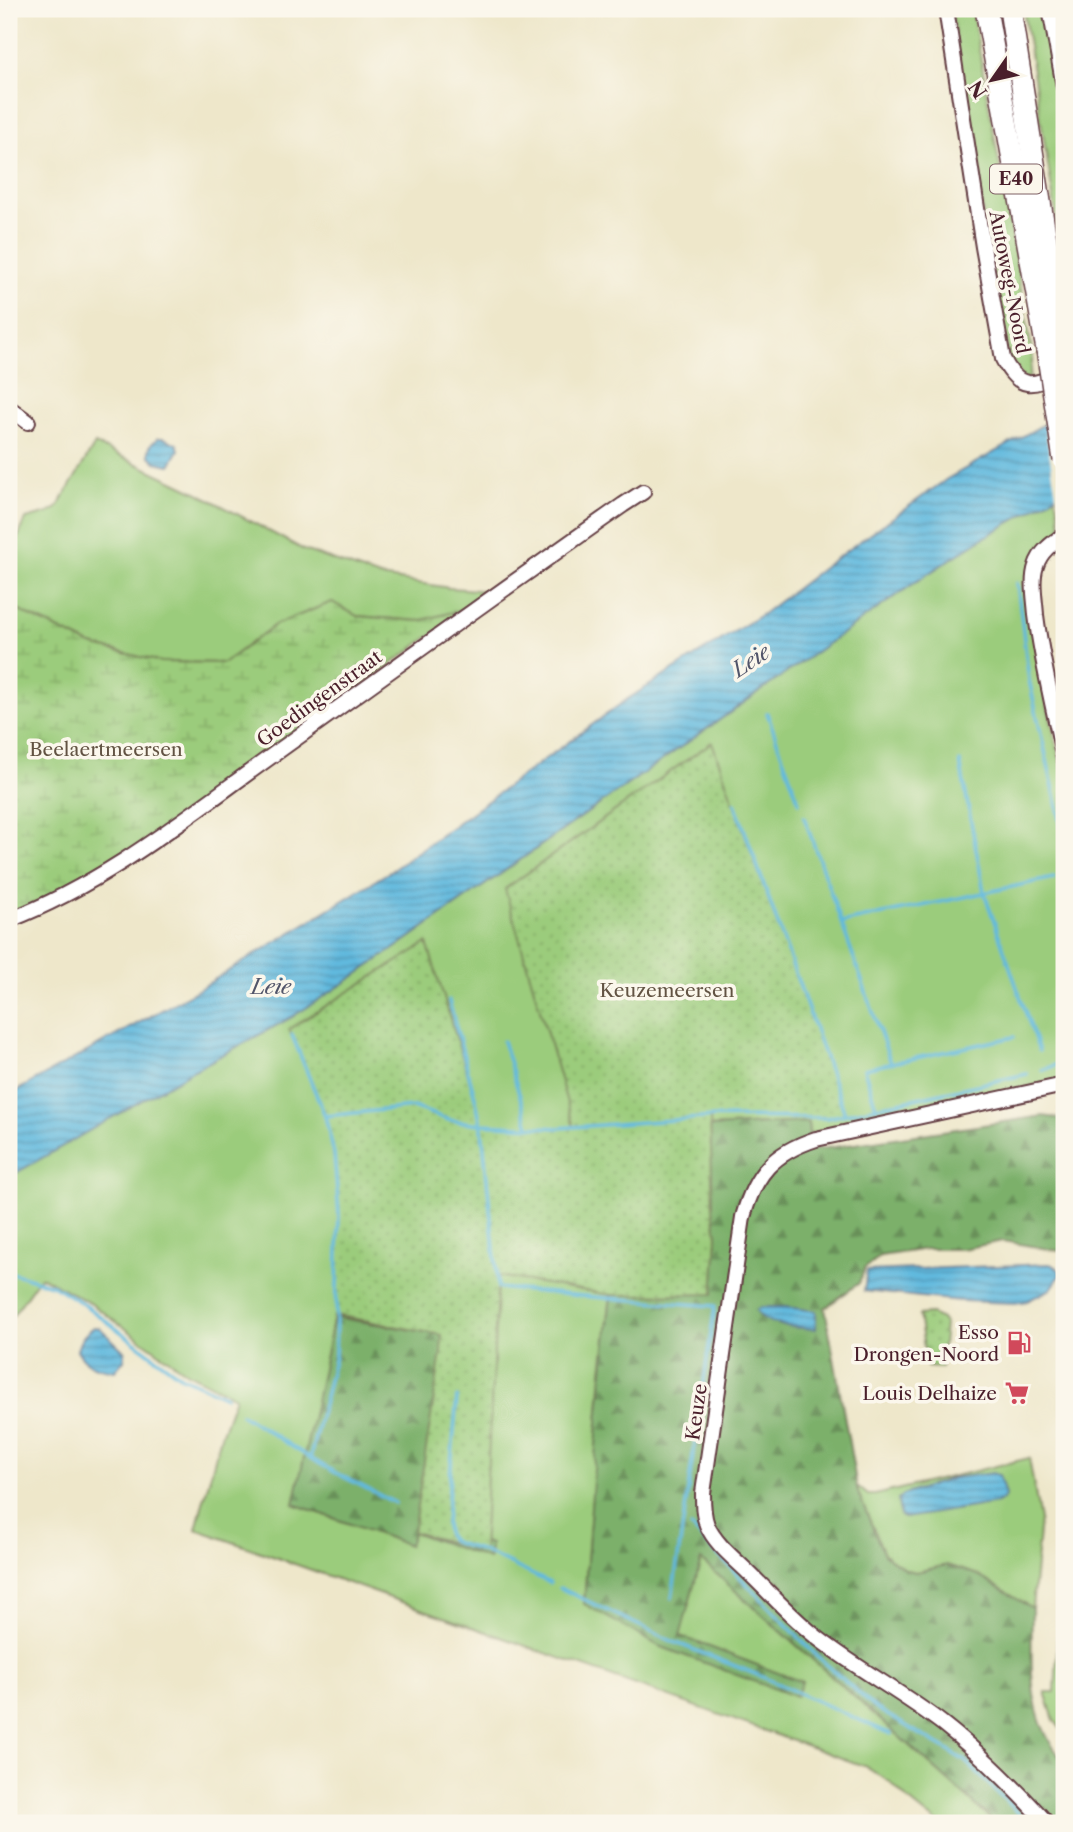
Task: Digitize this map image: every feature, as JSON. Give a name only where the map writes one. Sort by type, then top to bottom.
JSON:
[{"type":"highway","name":"E40","points":[[986,9],[1058,350]]},
{"type":"highway","name":"E40","points":[[1010,9],[1058,350],[1064,460]]},
{"type":"street","name":"Autoweg-Noord","points":[[946,9],[1003,359],[1015,377],[1029,384],[1064,372]]},
{"type":"street","points":[[1050,9],[1064,87]]},
{"type":"street","points":[[9,408],[28,422]]},
{"type":"street","name":"Goedingenstraat","points":[[9,920],[99,877],[643,492]]},
{"type":"street","points":[[1064,535],[1041,555],[1034,582],[1039,639],[1064,758]]},
{"type":"street","name":"Keuze","points":[[1047,1823],[1023,1796],[942,1723],[818,1639],[794,1618],[715,1538],[703,1511],[703,1493],[743,1217],[748,1197],[757,1179],[770,1163],[797,1145],[816,1139],[1064,1085]]},
{"type":"green space","points":[[951,9],[972,9],[1033,356],[1029,379],[1024,378],[1008,357]]},
{"type":"green space","points":[[1023,9],[1045,9],[1064,116],[1064,265]]},
{"type":"green space","points":[[95,444],[198,493],[304,550],[380,577],[450,588],[491,591],[469,608],[419,621],[357,616],[332,602],[275,625],[224,663],[161,662],[91,645],[9,606],[9,558],[26,519],[57,508]]},
{"type":"green space","points":[[1056,496],[1062,531],[1038,551],[1037,660],[1064,776],[1064,1079],[809,1134],[808,1122],[710,1127],[713,1209],[717,1236],[611,1295],[602,1371],[584,1603],[802,1682],[680,1636],[700,1559],[996,1823],[937,1823],[890,1782],[864,1766],[196,1529],[221,1436],[235,1397],[186,1372],[90,1303],[44,1278],[40,1277],[9,1321],[9,1177],[292,1017],[355,976],[917,581],[978,541]],"holes":[[[334,1317],[418,1521],[408,1545],[295,1504]]]},
{"type":"green space","name":"Beelaertmeersen","points":[[332,602],[357,616],[419,621],[469,608],[130,853],[9,918],[9,606],[91,645],[161,662],[224,663],[275,625]]},
{"type":"green space","name":"Keuzemeersen","points":[[712,742],[845,1114],[827,1118],[710,1118],[713,1209],[717,1236],[713,1294],[611,1295],[498,1276],[483,1551],[413,1532],[442,1335],[336,1315],[338,1216],[335,1166],[325,1118],[289,1029],[427,943],[481,1124],[574,1127],[505,889]]},
{"type":"green space","points":[[1043,1116],[1064,1119],[1064,1249],[1059,1251],[1003,1241],[962,1249],[926,1249],[880,1256],[865,1268],[859,1283],[825,1308],[858,1493],[884,1554],[906,1570],[916,1572],[947,1565],[975,1574],[1032,1608],[1033,1689],[1043,1727],[1051,1745],[1064,1761],[1064,1823],[996,1823],[701,1560],[680,1636],[802,1682],[796,1697],[659,1646],[584,1604],[611,1295],[713,1294],[717,1236],[713,1209],[710,1127],[808,1122],[814,1150]]},
{"type":"green space","points":[[931,1314],[945,1324],[941,1368],[927,1367],[919,1315]]},
{"type":"green space","points":[[334,1317],[493,1343],[494,1362],[442,1353],[418,1522],[490,1544],[489,1559],[413,1532],[409,1545],[294,1504]]},
{"type":"green space","points":[[1029,1458],[1040,1520],[1032,1608],[975,1574],[947,1566],[916,1572],[906,1570],[884,1554],[858,1493],[857,1486],[868,1495],[875,1495]]},
{"type":"green space","points":[[1064,1524],[1064,1733],[1054,1720],[1045,1692],[1055,1692]]},
{"type":"water","name":"Leie","points":[[1064,413],[1064,491],[978,541],[917,581],[355,976],[292,1017],[9,1177],[9,1095],[196,991],[394,869],[629,698],[764,613],[947,479]]},
{"type":"water","points":[[158,438],[177,444],[179,450],[170,465],[156,462],[149,455],[151,445]]},
{"type":"water","points":[[1049,1264],[1057,1267],[1061,1274],[1051,1289],[1027,1301],[1015,1303],[960,1301],[864,1291],[867,1271]]},
{"type":"water","points":[[761,1307],[816,1311],[816,1329],[774,1323],[756,1310]]},
{"type":"water","points":[[94,1327],[100,1328],[125,1352],[124,1360],[115,1371],[93,1366],[77,1350],[83,1337]]},
{"type":"water","points":[[993,1473],[999,1475],[1005,1495],[1003,1500],[997,1503],[905,1518],[900,1516],[898,1499],[903,1495],[953,1478]]},
{"type":"pier","points":[[1064,410],[1064,495],[1057,500],[1044,421]]},
{"type":"waterway","points":[[1017,583],[1029,680],[1064,836]]},
{"type":"waterway","points":[[767,713],[799,802]]},
{"type":"waterway","points":[[960,762],[984,892],[1039,1051]]},
{"type":"waterway","points":[[735,803],[845,1114]]},
{"type":"waterway","points":[[804,817],[891,1063]]},
{"type":"waterway","points":[[841,923],[1054,878]]},
{"type":"waterway","points":[[449,1001],[482,1129],[498,1288],[715,1306],[672,1598]]},
{"type":"waterway","points":[[292,1035],[325,1116],[413,1107],[449,1120],[558,1128],[717,1117],[827,1118],[1027,1074]]},
{"type":"waterway","points":[[876,1107],[864,1069],[1014,1037]]},
{"type":"waterway","points":[[503,1041],[529,1126]]},
{"type":"waterway","points":[[1042,1070],[1064,1062]]},
{"type":"waterway","points":[[325,1116],[334,1154],[339,1214],[335,1356],[310,1458],[395,1503]]},
{"type":"waterway","points":[[9,1272],[54,1286],[82,1303],[180,1376],[226,1397]]},
{"type":"waterway","points":[[457,1397],[447,1535],[453,1542],[483,1551],[550,1583]]},
{"type":"waterway","points":[[241,1414],[310,1458]]},
{"type":"waterway","points":[[691,1527],[815,1654],[874,1707],[964,1760],[1029,1823]]},
{"type":"waterway","points":[[560,1588],[674,1642],[758,1675],[891,1734]]},
{"type":"place","name":"Esso Drongen-Noord","points":[[1019,1343]]},
{"type":"place","name":"Louis Delhaize","points":[[1017,1393]]}]
